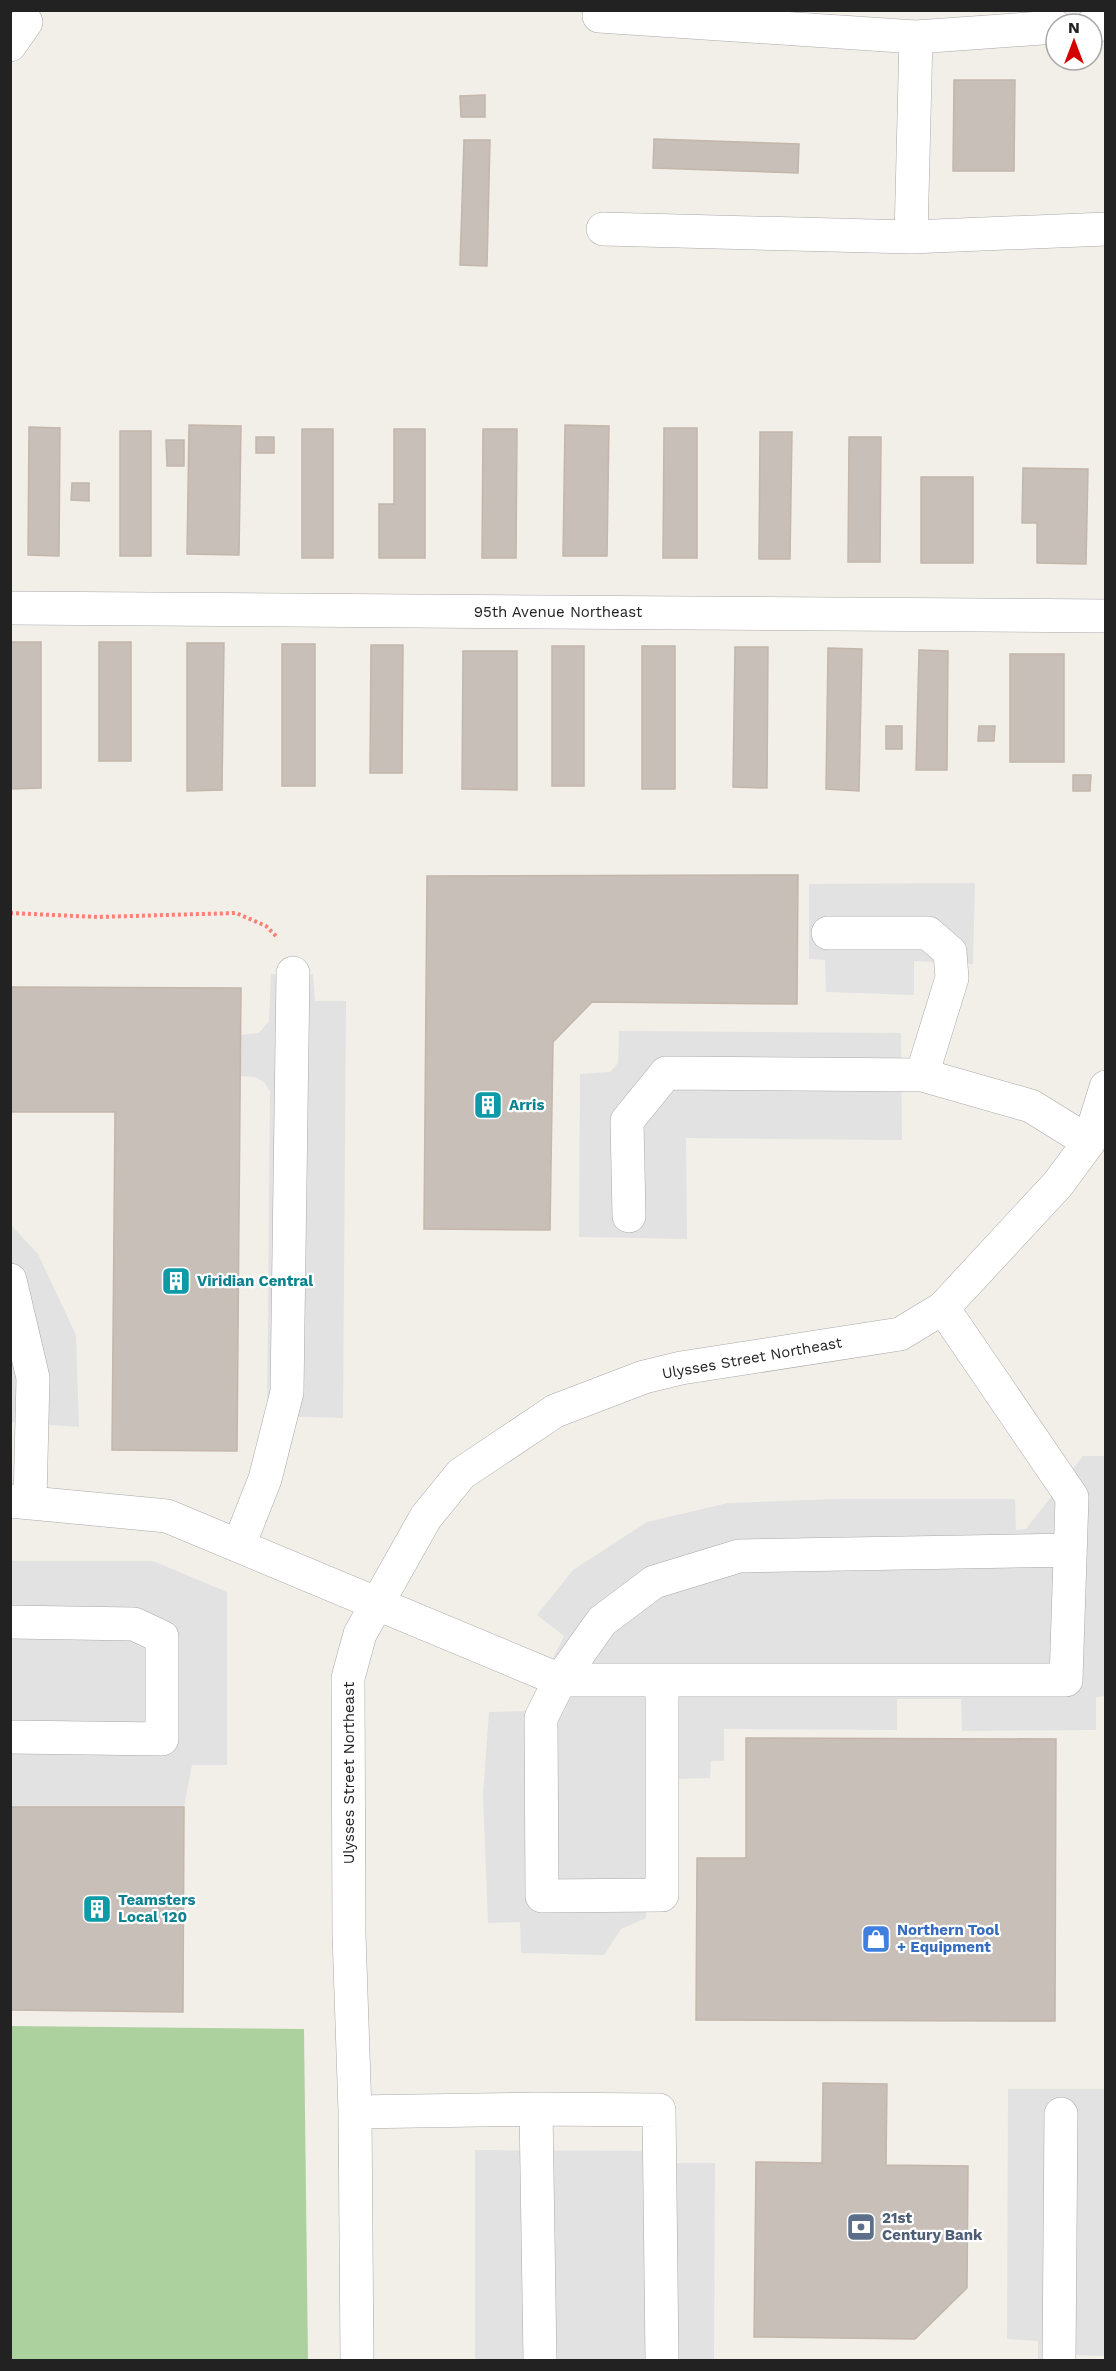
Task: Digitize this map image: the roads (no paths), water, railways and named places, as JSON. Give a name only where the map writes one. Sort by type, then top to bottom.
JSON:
[{"type":"street","points":[[599,16],[916,38],[1044,28]]},
{"type":"street","points":[[911,237],[916,38]]},
{"type":"street","points":[[603,229],[911,237],[1106,229]]},
{"type":"street","name":"95th Avenue Northeast","points":[[10,608],[1106,616]]},
{"type":"street","points":[[828,933],[928,933],[950,952],[952,978],[922,1075]]},
{"type":"street","points":[[239,1545],[265,1479],[287,1392],[293,973]]},
{"type":"street","points":[[628,1216],[627,1121],[666,1073],[922,1075],[1031,1106],[1089,1142]]},
{"type":"street","name":"Ulysses Street Northeast","points":[[357,2361],[355,2112],[349,1934],[348,1678],[360,1634],[426,1517],[461,1474],[555,1411],[644,1377],[681,1368],[900,1334],[944,1308],[1058,1184],[1089,1142],[1106,1087]]},
{"type":"street","points":[[10,1280],[33,1378],[20,1501],[167,1516],[560,1680],[1066,1680],[1071,1497],[944,1308]]},
{"type":"street","points":[[662,1680],[662,1895],[542,1896],[541,1718],[560,1680],[602,1621],[654,1582],[739,1556],[1070,1550]]},
{"type":"street","points":[[10,1622],[134,1624],[162,1637],[162,1738],[10,1737]]},
{"type":"street","points":[[355,2112],[536,2109],[659,2110],[662,2361]]},
{"type":"street","points":[[536,2109],[540,2361]]},
{"type":"street","points":[[1059,2361],[1061,2114]]},
{"type":"place","name":"Arris","points":[[488,1105]]},
{"type":"place","name":"Viridian Central","points":[[176,1281]]},
{"type":"place","name":"Teamsters Local 120","points":[[97,1909]]},
{"type":"place","name":"Northern Tool + Equipment","points":[[876,1939]]},
{"type":"place","name":"21st Century Bank","points":[[861,2227]]}]
